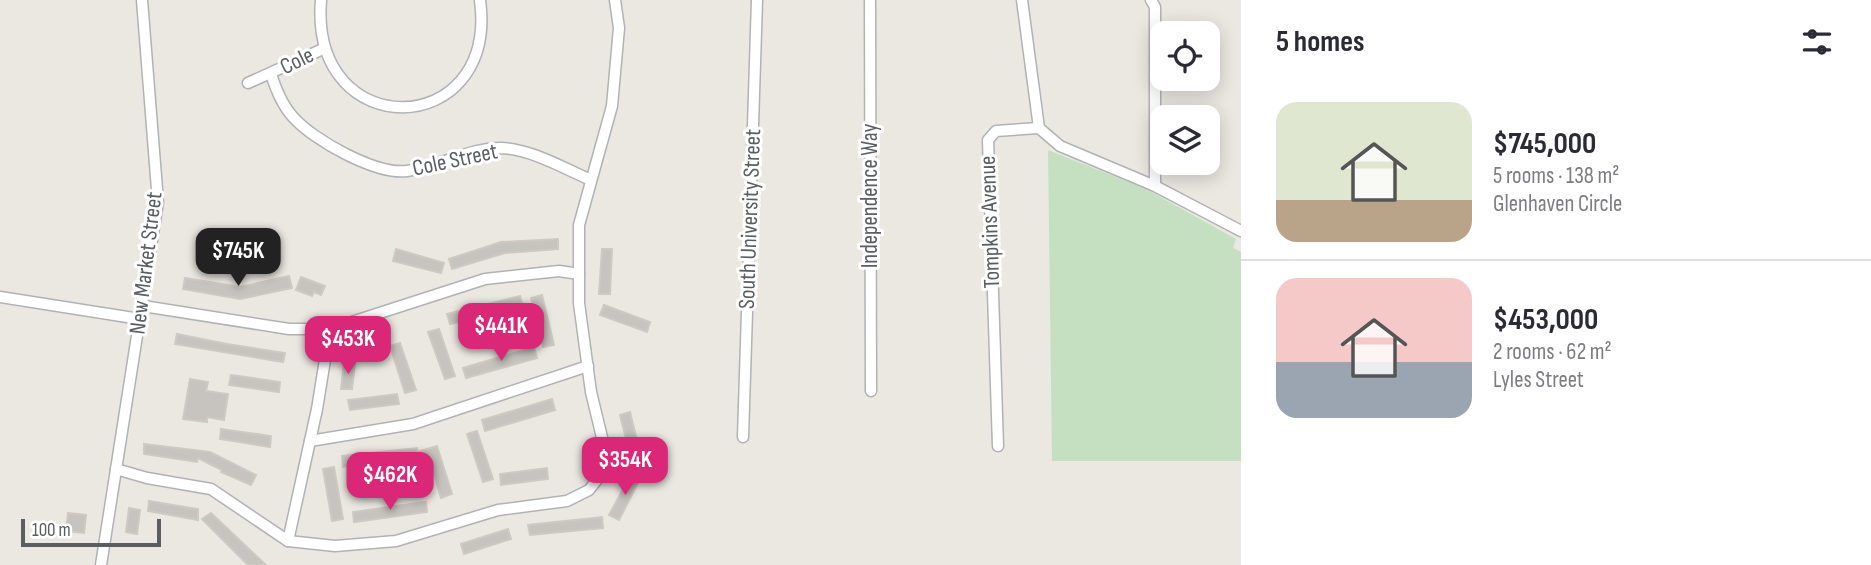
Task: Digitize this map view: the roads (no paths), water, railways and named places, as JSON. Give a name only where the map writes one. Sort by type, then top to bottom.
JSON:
[{"type":"street","name":"New Market Street","points":[[101,565],[143,306],[158,190],[142,0]]},
{"type":"street","points":[[321,0],[319,23],[323,48],[346,84],[367,101],[394,108],[428,103],[457,85],[473,65],[482,33],[480,0]]},
{"type":"street","points":[[116,469],[147,478],[211,489],[288,541],[335,546],[396,541],[498,510],[567,501],[589,490],[603,472],[606,454],[588,366],[579,303],[579,225],[612,106],[619,28],[615,0]]},
{"type":"street","name":"South University Street","points":[[743,437],[757,0]]},
{"type":"street","name":"Independence Way","points":[[870,0],[870,391]]},
{"type":"street","points":[[1023,0],[1039,128],[1060,146],[1155,186],[1241,231]]},
{"type":"street","points":[[1151,0],[1155,7],[1155,186]]},
{"type":"street","name":"Cole","points":[[248,83],[271,75],[323,48]]},
{"type":"street","name":"Cole Street","points":[[271,75],[284,105],[301,126],[378,168],[409,171],[480,150],[503,148],[524,152],[591,180]]},
{"type":"street","name":"Tompkins Avenue","points":[[998,446],[988,140],[996,131],[1039,128]]},
{"type":"street","points":[[143,306],[289,328],[330,328],[485,279],[559,271],[579,274]]},
{"type":"street","points":[[0,297],[140,319]]},
{"type":"street","points":[[288,541],[310,441],[330,328]]},
{"type":"street","points":[[310,441],[414,424],[588,366]]}]
